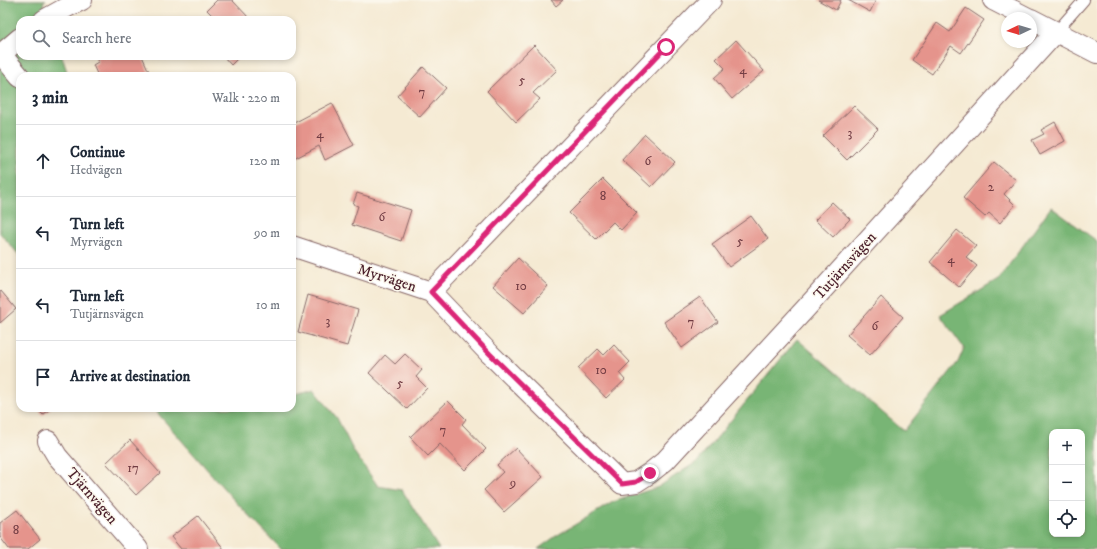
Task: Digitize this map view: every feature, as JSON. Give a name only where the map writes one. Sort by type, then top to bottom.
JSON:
[{"type":"street","points":[[51,16],[82,0]]},
{"type":"street","points":[[431,292],[711,0]]},
{"type":"street","points":[[993,0],[1016,12]]},
{"type":"street","points":[[1037,23],[1097,53]]},
{"type":"street","name":"Tutjärnsvägen","points":[[622,484],[636,482],[665,461],[807,308],[1056,32]]},
{"type":"street","points":[[16,41],[0,55],[16,73]]},
{"type":"street","name":"Myrvägen","points":[[296,247],[431,292],[490,354],[622,484]]},
{"type":"street","name":"Tjärnvägen","points":[[48,441],[57,456],[138,549]]},
{"type":"lane","points":[[1056,32],[1084,0]]},
{"type":"green space","points":[[0,0],[46,0],[43,2],[48,16],[16,16],[16,60],[63,60],[67,72],[16,72],[16,251],[0,233]]},
{"type":"green space","points":[[1051,207],[1097,241],[1097,549],[538,549],[556,536],[613,502],[658,487],[698,461],[797,339],[904,431],[958,362],[964,348],[940,315],[998,280]]},
{"type":"green space","points":[[314,389],[337,418],[354,452],[378,486],[402,490],[439,549],[281,549],[233,499],[157,412],[296,412],[296,394]]},
{"type":"building","points":[[217,0],[232,0],[247,16],[213,16],[207,10]]},
{"type":"building","points":[[551,0],[563,0],[556,6]]},
{"type":"building","points":[[818,0],[841,0],[836,10]]},
{"type":"building","points":[[848,0],[876,0],[870,12]]},
{"type":"building","points":[[966,8],[984,20],[961,53],[951,46],[932,74],[912,60],[937,23],[950,32]]},
{"type":"building","points":[[736,40],[764,71],[732,99],[714,78],[725,68],[716,59]]},
{"type":"building","points":[[534,45],[557,70],[533,93],[540,99],[516,122],[487,91]]},
{"type":"building","points":[[97,60],[144,60],[149,72],[96,72],[93,65],[98,62]]},
{"type":"building","points":[[227,60],[236,60],[231,65]]},
{"type":"building","points":[[423,67],[446,88],[420,117],[397,96]]},
{"type":"building","points":[[332,103],[354,145],[325,160],[319,146],[296,158],[296,122]]},
{"type":"building","points":[[854,106],[878,129],[847,160],[823,136]]},
{"type":"building","points":[[1055,122],[1065,141],[1040,155],[1032,140],[1044,134],[1041,130]]},
{"type":"building","points":[[645,134],[675,162],[651,187],[622,160]]},
{"type":"building","points":[[994,162],[1016,180],[1004,194],[1015,205],[1000,223],[989,213],[985,217],[963,198]]},
{"type":"building","points":[[603,179],[637,213],[621,230],[613,222],[596,239],[569,213]]},
{"type":"building","points":[[357,193],[411,210],[401,241],[352,225],[358,206],[353,204]]},
{"type":"building","points":[[832,202],[850,219],[833,237],[815,220]]},
{"type":"building","points":[[751,216],[768,239],[729,267],[712,244]]},
{"type":"building","points":[[957,230],[976,246],[966,257],[977,266],[959,287],[930,262]]},
{"type":"building","points":[[518,258],[548,286],[524,313],[493,286]]},
{"type":"building","points":[[1,291],[16,309],[0,323],[0,292]]},
{"type":"building","points":[[308,295],[358,310],[347,346],[298,332]]},
{"type":"building","points":[[700,297],[718,322],[682,348],[664,322]]},
{"type":"building","points":[[881,297],[903,317],[870,355],[847,335]]},
{"type":"building","points":[[614,345],[630,362],[619,373],[625,380],[606,398],[578,368],[598,349],[604,355]]},
{"type":"building","points":[[405,354],[422,370],[416,377],[427,388],[407,409],[369,373],[385,355],[395,364]]},
{"type":"building","points":[[448,401],[466,419],[462,424],[486,449],[465,470],[440,444],[428,456],[410,437]]},
{"type":"building","points":[[130,440],[160,473],[136,495],[106,463]]},
{"type":"building","points":[[516,448],[543,477],[504,512],[484,490],[503,472],[497,465]]},
{"type":"building","points":[[17,510],[40,539],[28,549],[9,549],[0,537],[0,523]]},
{"type":"building","points":[[198,516],[224,549],[181,549],[171,537]]},
{"type":"route","points":[[650,473],[636,482],[622,484],[490,354],[431,292],[666,47]]}]
